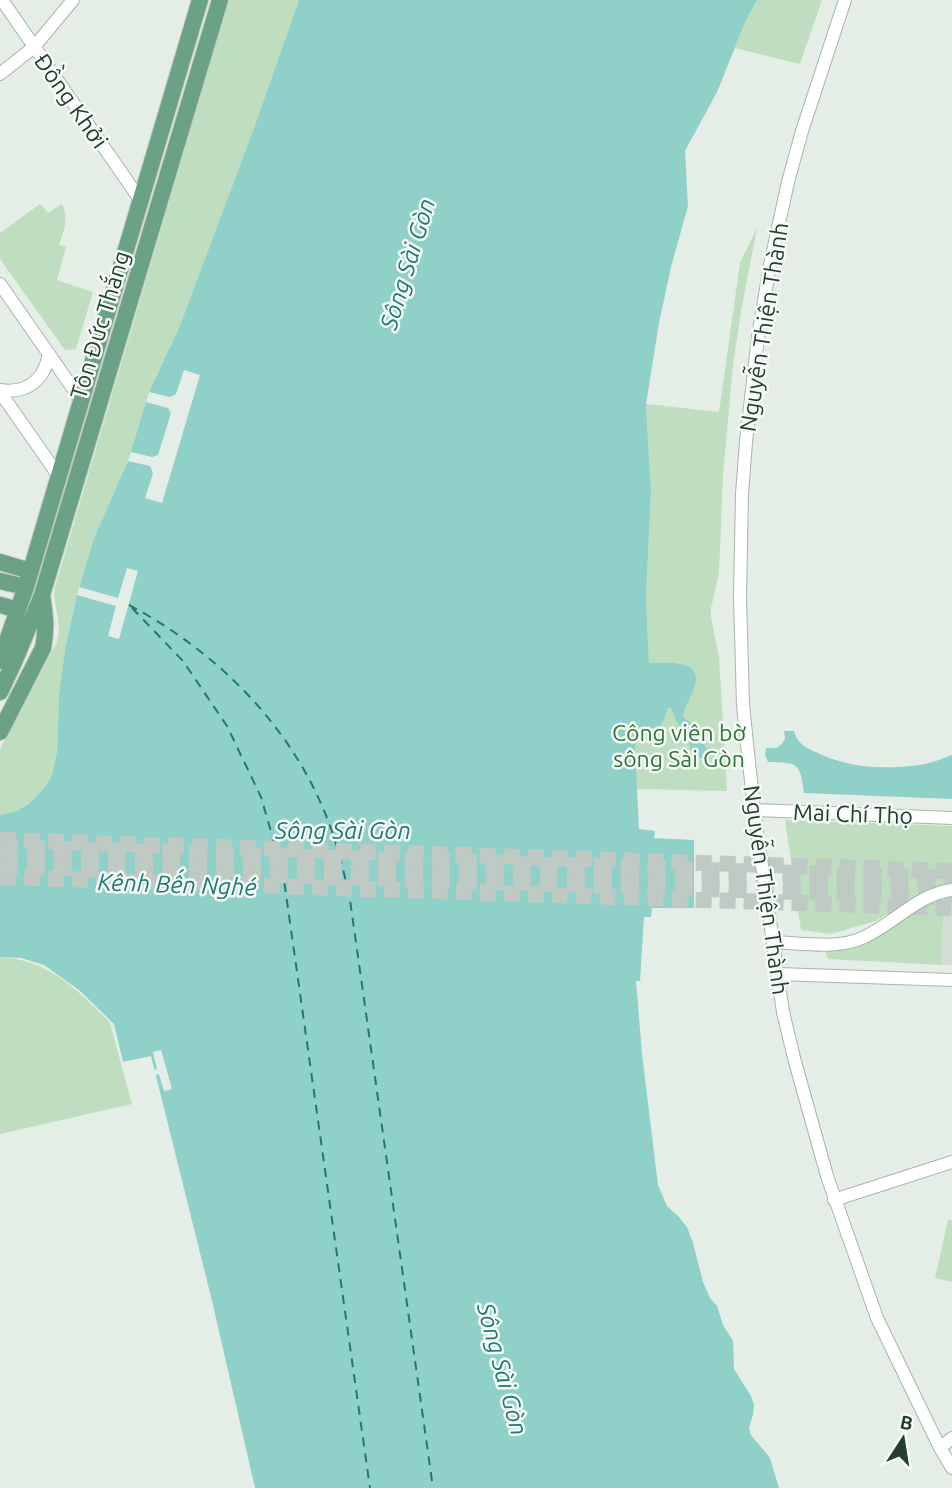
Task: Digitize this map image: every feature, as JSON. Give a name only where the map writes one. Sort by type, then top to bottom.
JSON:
[{"type":"main road","name":"Tôn Ðức Thắng","points":[[6,658],[4,629],[18,610],[26,587],[200,0]]},
{"type":"main road","name":"Tôn Ðức Thắng","points":[[6,658],[41,595],[220,0]]},
{"type":"main road","points":[[0,562],[30,570]]},
{"type":"main road","points":[[0,581],[26,587]]},
{"type":"main road","points":[[0,732],[38,660],[45,641],[46,617],[41,595]]},
{"type":"main road","points":[[0,605],[18,610]]},
{"type":"main road","points":[[0,692],[6,658]]},
{"type":"street","name":"Ðồng Khởi","points":[[2,0],[141,201]]},
{"type":"street","points":[[0,74],[34,47],[73,0]]},
{"type":"street","name":"Nguyễn Thiện Thành","points":[[845,0],[802,131],[766,285],[751,389],[742,494],[740,597],[743,705],[754,810],[783,1012],[794,1058],[834,1200],[877,1318],[952,1468]]},
{"type":"street","points":[[0,284],[81,400]]},
{"type":"street","points":[[0,391],[17,390],[32,384],[43,372],[49,354]]},
{"type":"street","points":[[0,391],[58,475]]},
{"type":"street","name":"Mai Chí Thọ","points":[[754,810],[952,818]]},
{"type":"street","points":[[774,942],[838,944],[860,939],[935,894],[952,890]]},
{"type":"street","points":[[778,974],[952,980]]},
{"type":"street","points":[[834,1200],[952,1162]]},
{"type":"street","points":[[940,1448],[952,1438]]},
{"type":"shaded area","points":[[952,901],[952,965],[941,965],[944,902]]},
{"type":"green space","points":[[229,0],[299,0],[179,328],[149,392],[128,461],[94,538],[65,649],[59,695],[57,752],[52,775],[29,804],[17,811],[0,815],[0,749],[57,642],[59,627],[55,587]]},
{"type":"green space","points":[[757,0],[822,0],[800,64],[735,48]]},
{"type":"green space","points":[[40,204],[48,213],[62,204],[64,209],[65,224],[59,245],[66,247],[57,280],[93,292],[76,349],[65,350],[0,259],[0,233]]},
{"type":"green space","name":"Công viên bờ sông Sài Gòn","points":[[757,228],[733,365],[723,474],[719,573],[711,608],[719,658],[727,791],[637,789],[635,746],[649,664],[646,598],[651,491],[646,404],[719,412],[740,263]]},
{"type":"green space","points":[[785,820],[952,826],[952,885],[932,888],[918,894],[876,921],[831,934],[801,930]]},
{"type":"green space","points":[[944,902],[941,965],[828,959],[825,950],[859,947],[916,910]]},
{"type":"green space","points":[[0,957],[17,959],[46,969],[71,986],[107,1019],[132,1104],[0,1134]]},
{"type":"green space","points":[[948,1220],[952,1220],[952,1282],[935,1278]]},
{"type":"water","name":"Sông Sài Gòn","points":[[299,0],[757,0],[746,20],[717,92],[685,151],[688,206],[659,323],[646,404],[651,491],[646,598],[649,663],[682,664],[694,671],[694,688],[683,715],[694,725],[708,750],[707,756],[702,759],[692,752],[685,732],[676,721],[671,708],[668,708],[664,720],[656,728],[640,727],[635,746],[639,829],[655,831],[654,838],[694,840],[694,908],[652,908],[651,917],[644,917],[640,981],[636,981],[658,1185],[667,1206],[687,1227],[703,1282],[733,1341],[734,1369],[754,1405],[749,1427],[751,1435],[770,1458],[779,1488],[255,1488],[151,1056],[123,1062],[114,1024],[79,990],[44,965],[21,958],[0,957],[0,815],[17,811],[29,804],[52,775],[57,752],[59,695],[65,649],[94,538],[128,461],[149,392],[179,328]]},
{"type":"water","points":[[784,731],[794,731],[801,744],[813,751],[834,760],[858,765],[920,765],[952,755],[952,799],[804,793],[801,775],[796,766],[768,762],[765,755],[766,748],[776,748],[782,744]]},
{"type":"pier","points":[[184,370],[200,375],[162,503],[145,498],[153,473],[150,466],[128,461],[131,452],[152,457],[158,455],[171,413],[168,408],[146,402],[149,392],[170,397],[176,394]]},
{"type":"pier","points":[[127,568],[138,571],[119,639],[108,636],[116,606],[77,595],[79,587],[118,598]]},
{"type":"pier","points":[[161,1050],[172,1089],[164,1091],[159,1074],[152,1075],[151,1071],[157,1069],[153,1052]]},
{"type":"ferry route","points":[[129,605],[193,646],[250,697],[296,757],[315,791],[333,834],[349,893],[433,1488]]},
{"type":"ferry route","points":[[132,608],[183,661],[227,726],[261,797],[283,873],[370,1488]]},
{"type":"tunnel","points":[[0,840],[952,871]]},
{"type":"tunnel","points":[[0,848],[952,879]]},
{"type":"tunnel","points":[[0,865],[952,896]]},
{"type":"tunnel","points":[[0,877],[952,908]]},
{"type":"water label","name":"Kênh Bến Nghé","points":[[177,885]]}]
